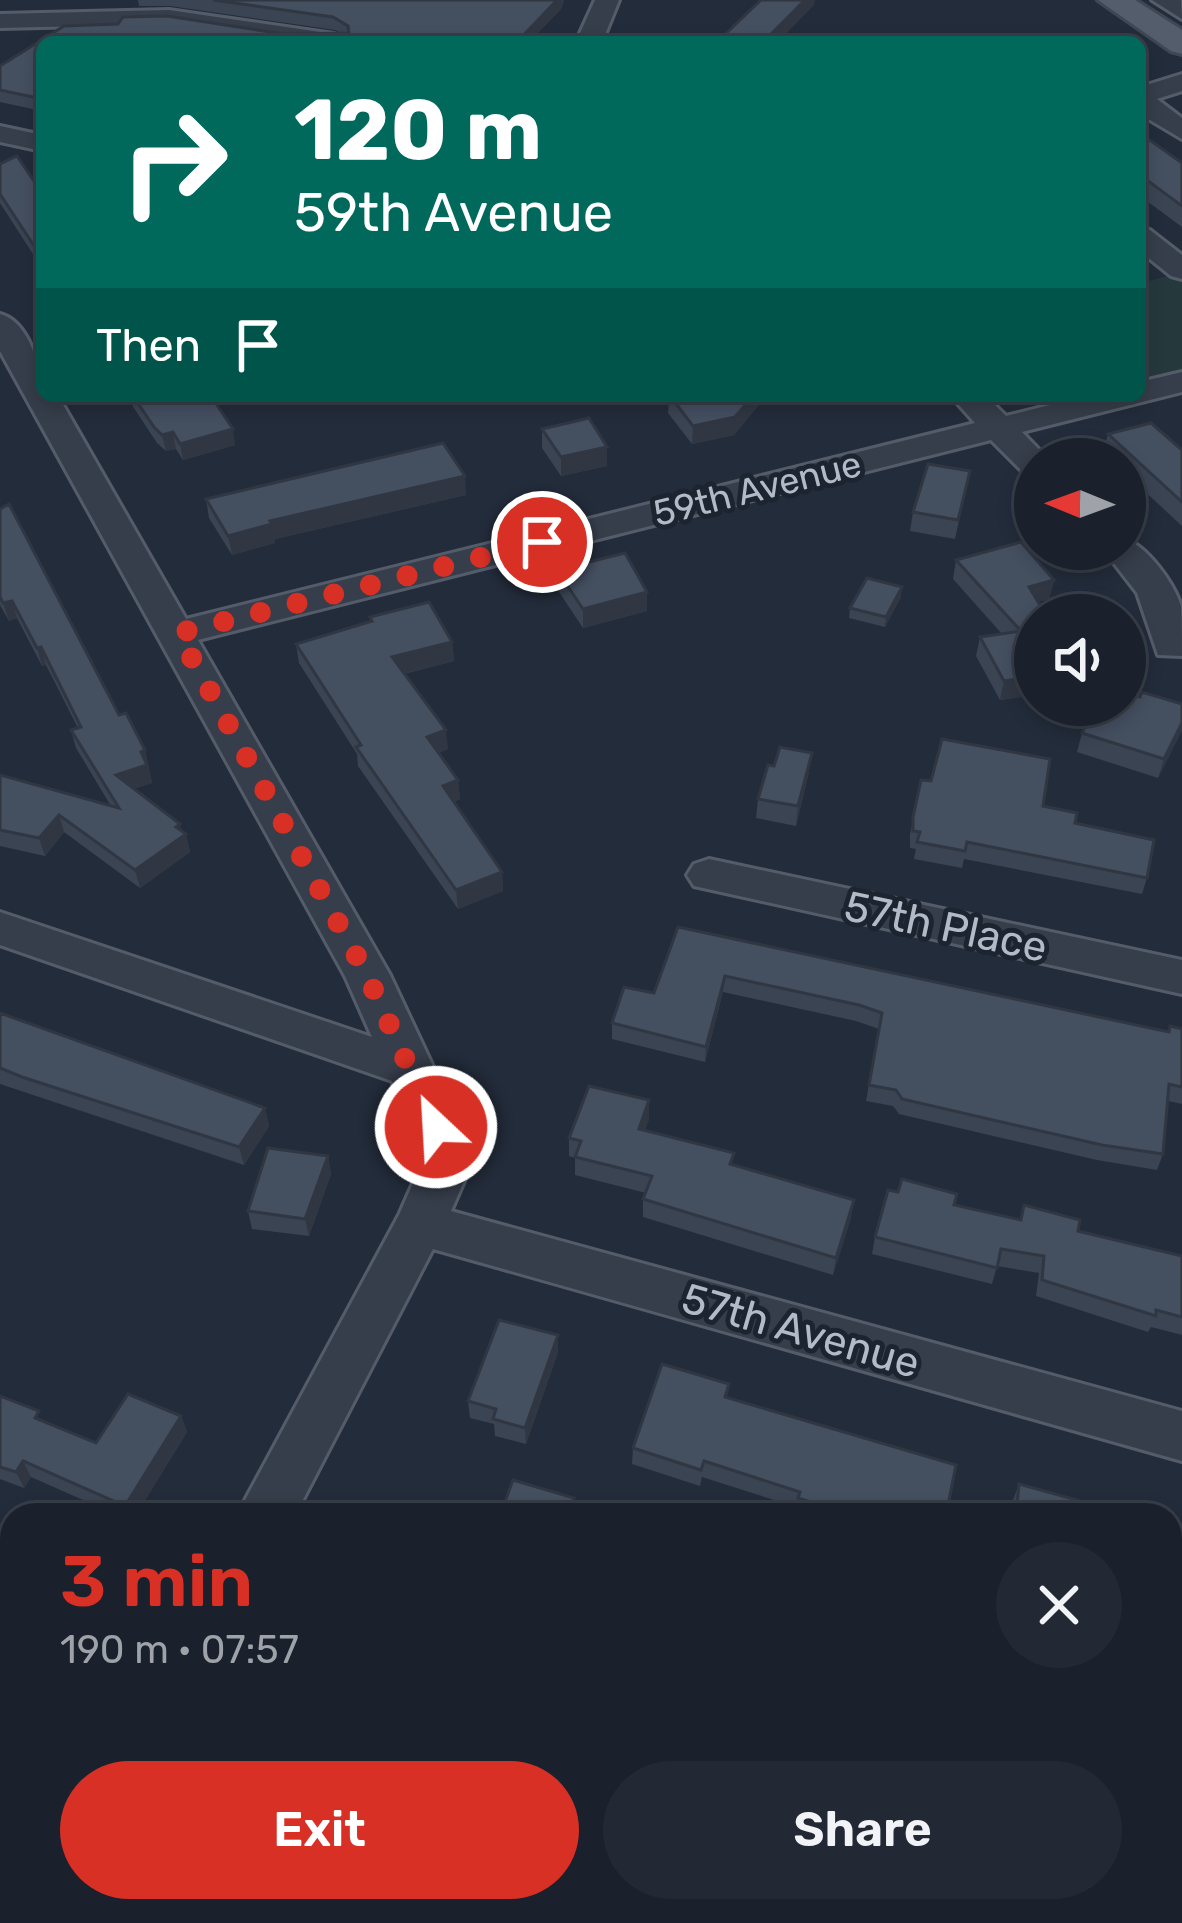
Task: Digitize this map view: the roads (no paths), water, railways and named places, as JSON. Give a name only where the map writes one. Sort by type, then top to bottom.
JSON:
[{"type":"main road","points":[[1114,0],[1182,44]]},
{"type":"street","points":[[592,36],[607,0]]},
{"type":"street","points":[[1164,0],[1182,12]]},
{"type":"street","points":[[0,21],[169,17],[294,36]]},
{"type":"street","points":[[1146,93],[1182,82]]},
{"type":"street","points":[[1146,103],[1182,131]]},
{"type":"street","points":[[0,134],[36,142]]},
{"type":"street","points":[[1146,241],[1182,270]]},
{"type":"street","points":[[0,323],[36,386]]},
{"type":"street","points":[[1146,391],[1182,382]]},
{"type":"street","points":[[45,402],[367,975],[450,1156],[420,1224],[271,1503]]},
{"type":"street","points":[[973,402],[1014,444]]},
{"type":"street","name":"59th Avenue","points":[[178,633],[1102,402]]},
{"type":"street","points":[[1138,570],[1169,617],[1172,646]]},
{"type":"street","name":"57th Place","points":[[710,874],[1182,976]]},
{"type":"street","points":[[0,928],[410,1068]]},
{"type":"street","name":"57th Avenue","points":[[420,1224],[1182,1436]]}]
